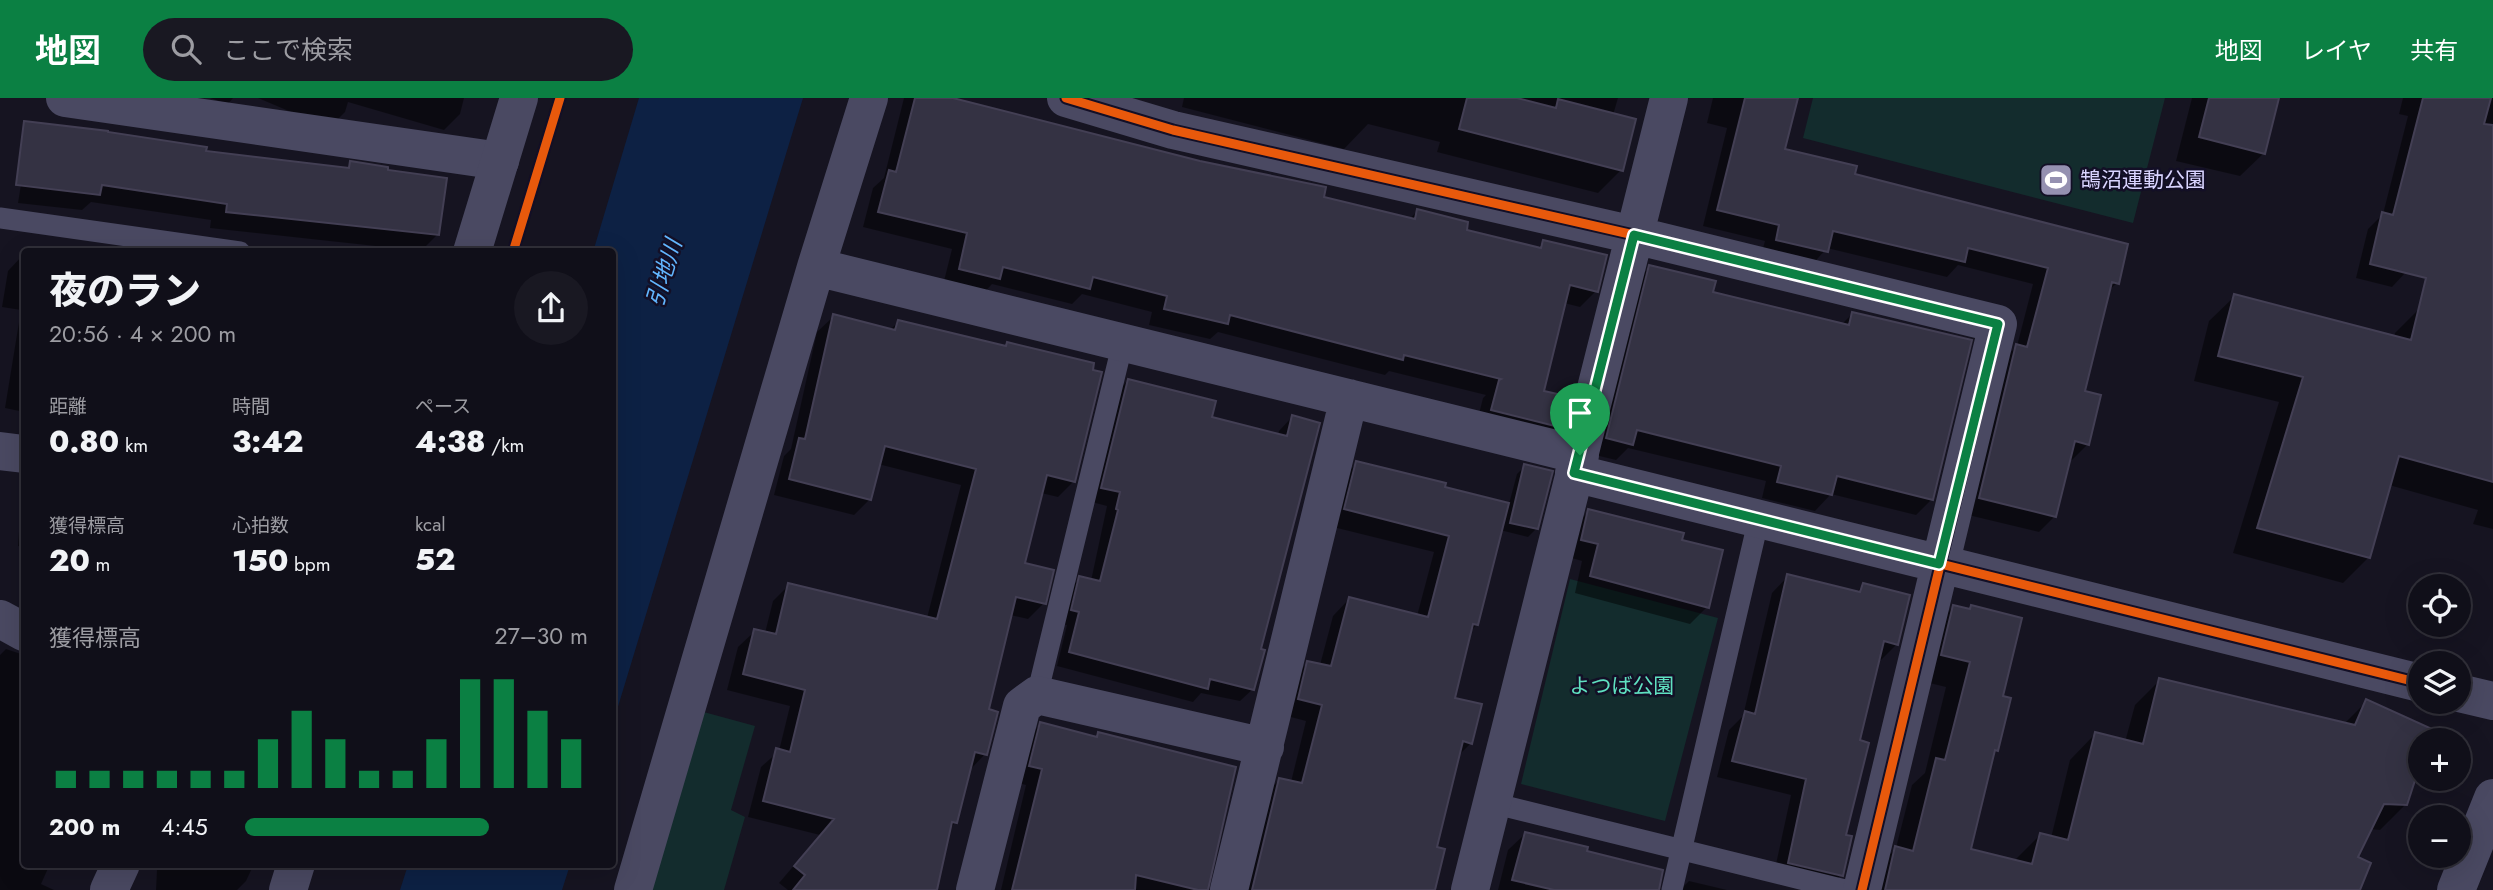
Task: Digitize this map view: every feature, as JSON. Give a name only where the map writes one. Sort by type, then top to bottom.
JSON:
[{"type":"street","points":[[65,98],[500,161]]},
{"type":"street","points":[[473,248],[519,98]]},
{"type":"street","points":[[633,890],[869,98]]},
{"type":"street","points":[[1066,98],[1173,130],[1634,235],[1998,324],[1862,890]]},
{"type":"street","points":[[1470,890],[1668,98]]},
{"type":"street","points":[[817,267],[1349,398],[1759,519],[2408,680]]},
{"type":"street","points":[[1229,890],[1349,398]]},
{"type":"street","points":[[0,451],[21,454]]},
{"type":"street","points":[[0,619],[21,630]]},
{"type":"street","points":[[975,890],[1022,706],[1037,695],[1265,747]]},
{"type":"street","points":[[2471,696],[2493,701]]},
{"type":"street","points":[[2456,890],[2493,798]]},
{"type":"street","points":[[109,890],[119,868]]},
{"type":"street","points":[[288,890],[295,868]]},
{"type":"lane","points":[[0,218],[212,248]]},
{"type":"lane","points":[[1037,695],[1123,342]]},
{"type":"lane","points":[[1672,890],[1759,519]]},
{"type":"lane","points":[[1492,803],[1845,890]]},
{"type":"green space","name":"鵠沼運動公園","points":[[1813,98],[2165,98],[2133,223],[1803,138]]},
{"type":"green space","name":"よつば公園","points":[[1570,579],[1718,618],[1665,821],[1521,784]]},
{"type":"green space","points":[[700,711],[755,726],[731,810],[745,817],[724,890],[649,890]]},
{"type":"water","name":"引地川","points":[[639,98],[803,98],[616,713],[616,248],[594,248]]},
{"type":"water","points":[[407,868],[569,868],[562,890],[400,890]]},
{"type":"building","points":[[915,98],[953,98],[1200,161],[1326,187],[1324,197],[1415,219],[1417,209],[1468,222],[1467,230],[1541,248],[1543,240],[1607,255],[1598,292],[1570,285],[1544,391],[1571,397],[1563,428],[1491,410],[1501,379],[1404,355],[1403,360],[1230,315],[1228,324],[1164,309],[1167,296],[1093,277],[1090,289],[1003,267],[1000,279],[959,269],[967,233],[878,212],[889,170],[896,172]]},
{"type":"building","points":[[1467,98],[1517,98],[1556,108],[1558,99],[1636,119],[1623,171],[1459,129]]},
{"type":"building","points":[[1745,98],[1798,98],[1785,149],[1857,166],[1855,174],[2128,244],[2119,284],[2112,282],[2085,391],[2101,395],[2089,445],[2075,441],[2056,517],[1979,498],[2016,344],[2027,347],[2048,268],[1968,248],[1965,262],[1833,231],[1828,252],[1776,240],[1779,225],[1717,210]]},
{"type":"building","points":[[2209,98],[2279,98],[2265,154],[2199,137]]},
{"type":"building","points":[[2423,98],[2491,98],[2484,124],[2493,125],[2493,482],[2399,456],[2370,558],[2257,528],[2303,377],[2218,356],[2234,294],[2411,340],[2426,278],[2370,264],[2382,212],[2393,215]]},
{"type":"building","points":[[24,121],[207,147],[206,151],[349,168],[350,161],[388,167],[388,170],[447,178],[439,235],[226,212],[227,204],[102,185],[100,195],[16,185]]},
{"type":"building","points":[[1649,265],[1716,281],[1713,292],[1849,325],[1852,312],[1972,340],[1933,500],[1837,476],[1832,495],[1777,482],[1781,466],[1637,430],[1633,445],[1606,438]]},
{"type":"building","points":[[833,314],[895,330],[898,320],[1006,346],[1007,342],[1094,363],[1093,370],[1102,372],[1075,482],[1047,475],[1025,563],[1054,570],[1046,604],[1016,597],[989,709],[998,712],[987,755],[975,752],[957,823],[952,822],[937,890],[793,890],[805,875],[794,866],[834,819],[763,801],[776,748],[790,752],[805,690],[743,674],[754,629],[776,634],[788,583],[937,619],[976,469],[885,446],[871,500],[789,479],[799,438],[805,439]]},
{"type":"building","points":[[1128,379],[1216,401],[1212,417],[1287,436],[1292,415],[1320,423],[1261,649],[1265,650],[1254,690],[1210,679],[1208,689],[1069,652],[1079,612],[1071,610],[1079,576],[1100,581],[1118,510],[1120,492],[1101,488]]},
{"type":"building","points":[[1356,461],[1446,483],[1445,487],[1509,503],[1478,625],[1473,624],[1455,698],[1482,704],[1472,744],[1463,741],[1437,847],[1445,849],[1435,890],[1252,890],[1279,778],[1302,783],[1322,705],[1298,699],[1307,661],[1331,666],[1349,597],[1428,617],[1449,536],[1344,509]]},
{"type":"building","points":[[1524,464],[1553,471],[1538,529],[1510,523]]},
{"type":"building","points":[[1588,509],[1684,533],[1682,540],[1723,550],[1709,608],[1590,576],[1598,544],[1581,540]]},
{"type":"building","points":[[1787,574],[1860,592],[1863,583],[1910,595],[1898,645],[1884,641],[1860,740],[1869,743],[1846,835],[1852,836],[1843,876],[1788,863],[1806,779],[1732,761],[1745,711],[1755,714]]},
{"type":"building","points":[[1953,605],[1970,609],[1971,605],[2022,618],[2003,696],[2011,698],[1998,751],[1995,750],[1971,849],[2032,864],[2040,833],[2068,840],[2095,732],[2143,744],[2159,678],[2355,725],[2366,699],[2430,728],[2408,728],[2408,791],[2412,791],[2407,805],[2384,804],[2358,857],[2371,863],[2360,890],[1885,890],[1895,846],[1913,851],[1936,758],[1945,760],[1970,662],[1941,655]]},
{"type":"building","points":[[1040,722],[1097,737],[1098,732],[1236,767],[1208,890],[1136,875],[1135,890],[1012,890],[1042,769],[1029,766]]},
{"type":"building","points":[[1525,832],[1588,847],[1587,851],[1663,870],[1659,890],[1554,890],[1512,880]]},
{"type":"cycle path","points":[[514,248],[560,98]]},
{"type":"cycle path","points":[[1066,98],[1173,130],[1634,235],[1998,324],[1862,890]]},
{"type":"cycle path","points":[[1574,473],[2408,680]]},
{"type":"place","name":"鵠沼運動公園","points":[[2056,180]]},
{"type":"route","points":[[1634,235],[1998,324],[1939,564],[1574,473],[1580,455],[1634,235]]}]
